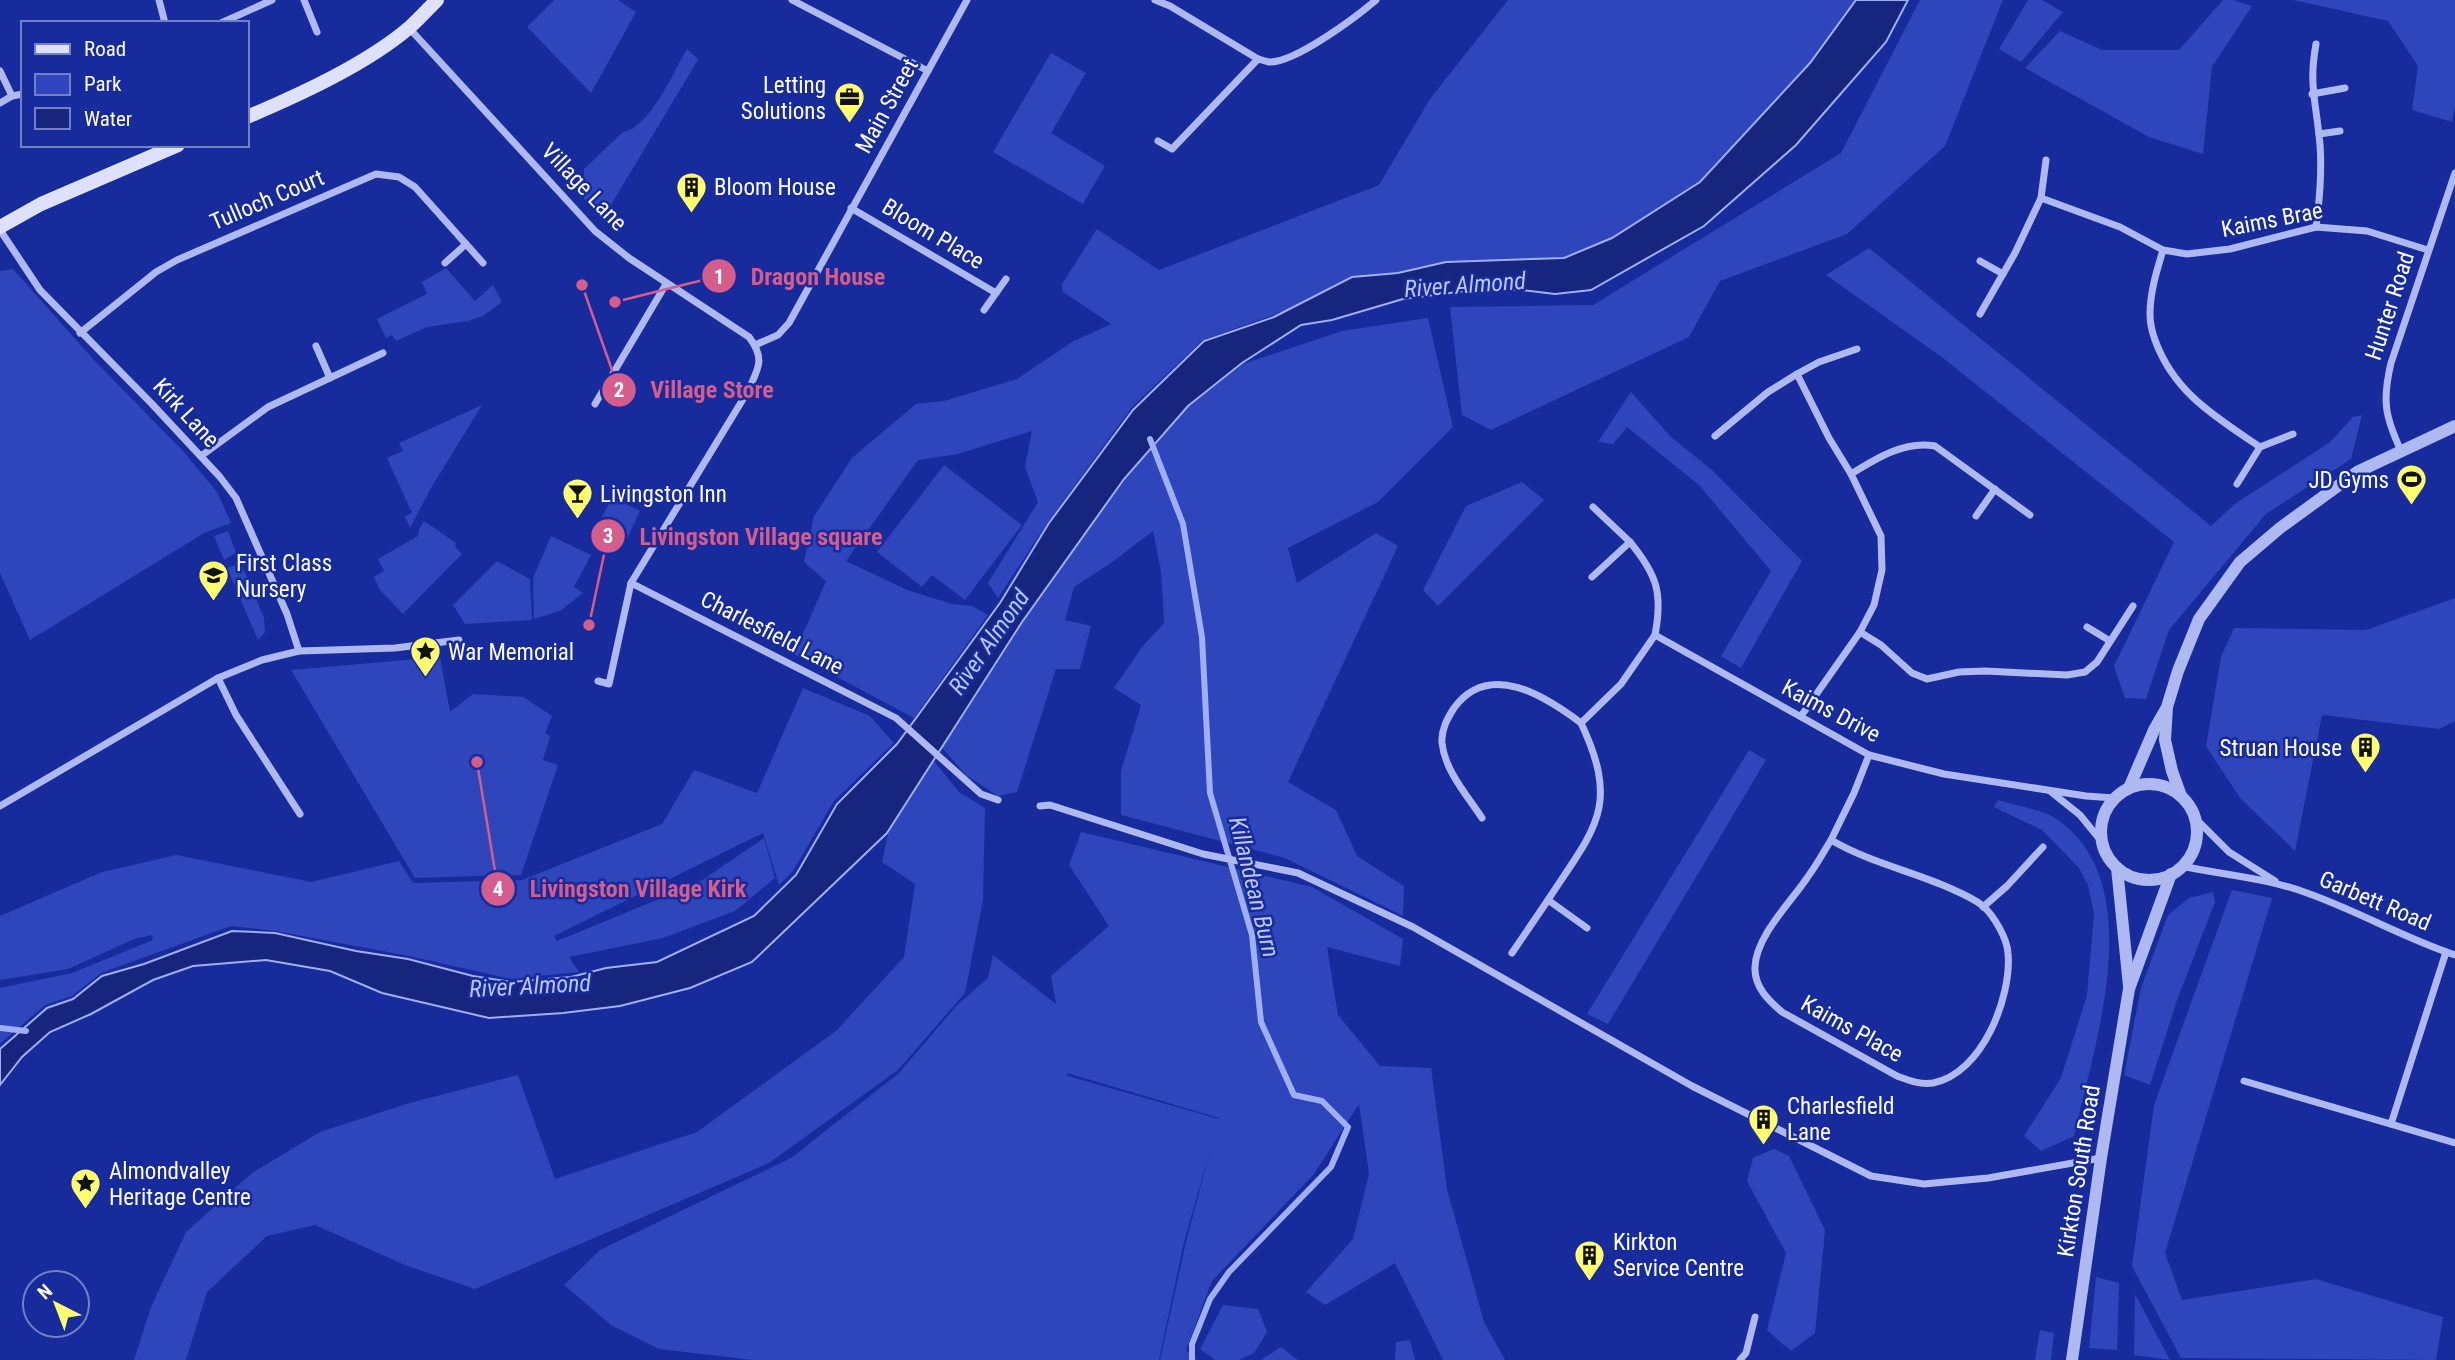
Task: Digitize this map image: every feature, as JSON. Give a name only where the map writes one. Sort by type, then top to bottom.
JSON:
[{"type":"main road","points":[[248,117],[287,100],[355,64],[409,28],[437,0]]},
{"type":"main road","points":[[0,229],[41,204],[173,147]]},
{"type":"street","points":[[159,0],[164,21]]},
{"type":"street","points":[[225,21],[272,0]]},
{"type":"street","points":[[304,0],[317,32]]},
{"type":"street","points":[[792,0],[928,71]]},
{"type":"street","name":"Main Street","points":[[755,345],[778,335],[789,323],[968,0]]},
{"type":"street","points":[[1155,0],[1171,3],[1258,59],[1270,62],[1293,55],[1325,37],[1376,0]]},
{"type":"street","name":"Village Lane","points":[[409,28],[580,216],[629,258],[739,330],[755,345]]},
{"type":"street","points":[[2316,44],[2311,69],[2321,165],[2316,227]]},
{"type":"street","points":[[1158,141],[1172,149],[1258,59]]},
{"type":"street","points":[[0,71],[12,96]]},
{"type":"street","points":[[2312,94],[2345,88]]},
{"type":"street","points":[[0,103],[21,94]]},
{"type":"street","points":[[2319,134],[2340,131]]},
{"type":"street","points":[[1980,314],[2041,198],[2046,160]]},
{"type":"street","name":"Hunter Road","points":[[2401,451],[2388,423],[2385,391],[2391,363],[2455,173]]},
{"type":"street","name":"Tulloch Court","points":[[80,333],[156,272],[177,260],[376,174],[399,177],[415,187],[483,263]]},
{"type":"street","name":"Kaims Brae","points":[[2041,198],[2120,227],[2163,250],[2187,254],[2230,249],[2316,227],[2367,231],[2428,250]]},
{"type":"street","name":"Bloom Place","points":[[852,208],[996,293]]},
{"type":"street","name":"Kirk Lane","points":[[0,229],[40,290],[152,404],[236,498],[287,614],[299,651]]},
{"type":"street","points":[[445,262],[466,244]]},
{"type":"street","points":[[2163,250],[2154,278],[2150,314],[2152,330],[2162,360],[2184,391],[2260,447]]},
{"type":"street","points":[[1980,261],[2003,274]]},
{"type":"street","name":"Bloom Place","points":[[984,310],[1006,279]]},
{"type":"street","points":[[595,404],[666,284]]},
{"type":"street","points":[[598,681],[609,684],[631,583],[748,391],[759,365],[760,353],[755,345]]},
{"type":"street","points":[[316,346],[330,378]]},
{"type":"street","points":[[1715,436],[1768,392],[1797,374],[1819,362],[1857,349]]},
{"type":"street","points":[[201,456],[268,407],[383,353]]},
{"type":"street","points":[[1797,374],[1881,536],[1882,570],[1874,605],[1860,632],[1801,716]]},
{"type":"street","points":[[2129,788],[2167,707],[2199,619],[2240,562],[2280,528],[2357,472],[2455,426]]},
{"type":"street","points":[[2237,484],[2260,447],[2293,433]]},
{"type":"street","points":[[1851,474],[1875,459],[1910,445],[1923,443],[1935,446],[2030,515]]},
{"type":"street","points":[[1976,516],[1995,489]]},
{"type":"street","points":[[1581,723],[1621,684],[1655,635],[1658,617],[1658,590],[1649,565],[1630,542],[1593,507]]},
{"type":"street","points":[[1592,577],[1630,542]]},
{"type":"street","name":"Charlesfield Lane","points":[[631,583],[896,718],[981,794],[998,800]]},
{"type":"street","points":[[1860,632],[1881,645],[1912,673],[1927,679],[1959,672],[1985,671],[2067,675],[2085,672],[2097,662],[2133,606]]},
{"type":"street","points":[[2087,627],[2110,641]]},
{"type":"street","name":"Kaims Drive","points":[[1655,635],[1869,755],[1944,774],[2114,798]]},
{"type":"street","points":[[0,806],[218,678],[262,660],[299,651],[394,649],[459,640]]},
{"type":"street","points":[[218,678],[236,715],[300,814]]},
{"type":"street","points":[[1482,818],[1454,775],[1442,741],[1445,721],[1459,702],[1476,689],[1499,684],[1511,685],[1537,694],[1581,723],[1598,766],[1602,787],[1601,809],[1584,847],[1513,953]]},
{"type":"street","points":[[2167,707],[2165,740],[2181,796],[2195,818],[2194,847],[2176,870],[2144,879],[2128,875],[2117,868],[2106,855],[2102,842],[2102,821],[2114,798],[2141,784],[2155,784],[2181,796]]},
{"type":"street","name":"Kaims Place","points":[[1831,841],[1850,852],[1964,894],[1983,906],[1995,921],[2008,950],[2008,983],[2001,1006],[1978,1053],[1949,1077],[1933,1083],[1916,1083],[1896,1076],[1782,1012],[1768,1000],[1758,983],[1755,968],[1757,955],[1767,934],[1831,841],[1869,755]]},
{"type":"street","points":[[2050,790],[2080,815],[2102,842]]},
{"type":"street","points":[[1040,806],[1049,805],[1203,854],[1298,873],[1413,927],[1692,1086],[1871,1175],[1924,1184],[1988,1178],[2101,1158]]},
{"type":"street","name":"Garbett Road","points":[[2195,818],[2229,852],[2278,884]]},
{"type":"street","points":[[1983,906],[2007,886],[2043,847]]},
{"type":"street","name":"Kirkton South Road","points":[[2117,868],[2129,989]]},
{"type":"street","name":"Garbett Road","points":[[2176,870],[2278,884],[2341,906],[2455,955]]},
{"type":"street","name":"Kirkton South Road","points":[[2072,1360],[2129,989],[2176,870]]},
{"type":"street","points":[[1548,900],[1587,928]]},
{"type":"street","points":[[2391,1124],[2446,952]]},
{"type":"street","points":[[2245,1081],[2455,1143]]},
{"type":"street","points":[[1740,1360],[1746,1353],[1755,1317]]},
{"type":"green space","points":[[554,0],[618,0],[636,12],[591,93],[527,27]]},
{"type":"green space","points":[[1508,0],[1868,0],[1716,180],[1616,247],[1449,285],[1327,296],[1203,340],[1132,407],[1048,522],[998,598],[988,583],[1038,502],[1025,467],[1032,431],[958,454],[918,460],[846,561],[907,590],[952,604],[972,606],[988,615],[914,718],[794,654],[826,581],[804,562],[814,516],[852,458],[916,404],[944,401],[1017,379],[1072,342],[1111,324],[1063,292],[1062,284],[1097,229],[1159,270],[1379,185],[1430,99]]},
{"type":"green space","points":[[1920,0],[2003,0],[1945,146],[1847,234],[1720,281],[1689,337],[1491,430],[1462,415],[1450,307],[1593,305],[1841,153]]},
{"type":"green space","points":[[2028,0],[2042,0],[2063,12],[2021,62],[1999,49]]},
{"type":"green space","points":[[2223,0],[2252,6],[2212,67],[2203,154],[2149,137],[2025,68],[2060,31],[2102,50],[2179,50]]},
{"type":"green space","points":[[2293,0],[2455,0],[2455,106],[2452,122],[2412,110],[2418,66],[2388,21]]},
{"type":"green space","points":[[687,49],[698,59],[603,218],[584,199],[584,169],[623,132],[642,121],[660,98]]},
{"type":"green space","points":[[1051,53],[1086,73],[1051,133],[1105,166],[1083,204],[993,152]]},
{"type":"green space","points":[[1869,248],[2211,526],[2236,503],[2329,443],[2353,417],[2362,415],[2351,459],[2266,514],[2169,630],[2146,699],[2125,698],[2114,666],[2174,542],[1943,358],[1826,275]]},
{"type":"green space","points":[[446,268],[475,301],[493,285],[502,302],[483,316],[468,321],[427,327],[396,341],[392,335],[386,338],[377,319],[427,294],[422,282]]},
{"type":"green space","points":[[13,269],[93,359],[183,451],[217,492],[231,523],[204,533],[30,640],[0,573],[0,271]]},
{"type":"green space","points":[[1428,318],[1453,427],[1378,502],[1288,548],[1297,583],[1376,533],[1398,546],[1288,782],[1336,810],[1357,856],[1404,886],[1403,916],[1285,858],[1121,815],[1121,771],[1141,705],[1114,688],[1142,647],[1164,623],[1161,571],[1153,531],[1074,587],[1065,620],[1091,626],[1080,669],[1056,669],[1017,792],[998,796],[966,775],[942,748],[1022,622],[1125,479],[1188,407],[1243,364],[1342,331]]},
{"type":"green space","points":[[1631,392],[1670,436],[1713,471],[1802,561],[1741,668],[1721,656],[1771,571],[1699,485],[1627,427],[1613,444],[1598,442]]},
{"type":"green space","points":[[482,405],[410,528],[405,516],[412,513],[387,458],[403,451],[399,443]]},
{"type":"green space","points":[[944,465],[1022,525],[965,600],[932,575],[922,587],[877,552]]},
{"type":"green space","points":[[1522,482],[1544,500],[1438,606],[1423,590],[1466,506]]},
{"type":"green space","points":[[612,497],[640,511],[625,543],[596,529]]},
{"type":"green space","points":[[424,521],[456,543],[455,547],[462,554],[403,614],[380,590],[374,577],[384,571],[378,559],[418,536]]},
{"type":"green space","points":[[228,531],[236,553],[224,560],[214,536]]},
{"type":"green space","points":[[551,536],[591,555],[574,587],[583,593],[560,611],[534,619],[533,578]]},
{"type":"green space","points":[[497,561],[530,579],[532,620],[465,624],[453,605]]},
{"type":"green space","points":[[241,563],[264,618],[265,632],[258,640],[227,568]]},
{"type":"green space","points":[[2455,598],[2455,721],[2439,729],[2322,715],[2295,851],[2240,798],[2206,746],[2221,657],[2234,628],[2366,630]]},
{"type":"green space","points":[[440,657],[450,712],[473,694],[523,697],[552,716],[545,733],[550,736],[543,760],[558,765],[521,875],[415,878],[291,670]]},
{"type":"green space","points":[[803,688],[870,716],[894,743],[834,801],[793,871],[779,885],[763,833],[554,936],[557,941],[698,883],[764,838],[775,878],[735,911],[663,938],[569,957],[579,972],[511,979],[409,956],[275,931],[231,926],[101,973],[72,996],[45,1005],[0,1044],[0,988],[72,973],[153,940],[152,935],[134,939],[68,969],[0,980],[0,916],[102,872],[176,855],[311,882],[399,861],[413,883],[522,880],[662,824],[694,770],[757,793]]},
{"type":"green space","points":[[1749,750],[1766,760],[1608,1024],[1587,1014]]},
{"type":"green space","points":[[934,761],[959,792],[985,808],[983,900],[965,993],[898,1070],[769,1163],[475,1289],[405,1265],[315,1225],[267,1236],[207,1292],[186,1360],[134,1360],[151,1307],[186,1232],[252,1173],[320,1132],[406,1104],[518,1075],[555,1179],[697,1132],[836,1031],[904,957],[915,884],[882,862],[888,834]]},
{"type":"green space","points":[[1998,800],[2052,816],[2086,849],[2102,884],[2109,925],[2108,969],[2102,1014],[2074,1136],[2041,1151],[2024,1136],[2061,1078],[2087,995],[2094,914],[2088,885],[2079,868],[2042,830],[1994,807]]},
{"type":"green space","points":[[1081,832],[1312,887],[1403,939],[1400,966],[1327,947],[1338,1015],[1380,1066],[1431,1068],[1447,1189],[1484,1322],[1505,1360],[1443,1360],[1395,1263],[1325,1305],[1306,1292],[1353,1239],[1369,1174],[1359,1104],[1314,1174],[1212,1281],[1186,1350],[1197,1360],[1160,1360],[1186,1242],[1210,1151],[1184,1242],[1159,1360],[753,1360],[659,1349],[611,1325],[564,1285],[600,1250],[791,1158],[899,1073],[957,1005],[988,978],[993,955],[1056,1004],[1051,976],[1109,926],[1069,865]],"holes":[[[1067,1073],[1219,1118],[1068,1076]]]},
{"type":"green space","points":[[2232,890],[2272,898],[2165,1253],[2182,1300],[2316,1279],[2443,1317],[2436,1360],[2181,1358],[2132,1266],[2154,1105]]},
{"type":"green space","points":[[2213,892],[2215,902],[2177,1000],[2150,1085],[2124,1075],[2141,988],[2168,915],[2189,898]]},
{"type":"green space","points":[[1774,1149],[1789,1156],[1825,1230],[1815,1333],[1791,1351],[1767,1330],[1786,1253],[1747,1181],[1753,1158]]},
{"type":"green space","points":[[2096,1277],[2119,1283],[2117,1350],[2089,1348]]},
{"type":"green space","points":[[2135,1294],[2170,1360],[2134,1355]]},
{"type":"green space","points":[[1223,1305],[1258,1309],[1267,1332],[1254,1353],[1239,1360],[1215,1360],[1200,1349]]},
{"type":"green space","points":[[2040,1330],[2054,1333],[2051,1360],[2035,1360]]},
{"type":"green space","points":[[1410,1340],[1415,1360],[1395,1360],[1396,1342]]},
{"type":"green space","points":[[1281,1347],[1298,1360],[1262,1360],[1262,1359]]},
{"type":"water","name":"River Almond","points":[[1856,0],[1908,0],[1886,42],[1796,145],[1704,226],[1591,290],[1555,294],[1522,290],[1473,290],[1403,299],[1332,320],[1301,325],[1242,363],[1188,406],[1124,479],[1022,622],[887,833],[752,962],[690,988],[620,1006],[489,1018],[382,993],[330,971],[266,960],[193,966],[153,980],[91,1014],[50,1032],[22,1057],[0,1085],[0,1049],[47,1008],[73,999],[102,976],[144,964],[232,931],[275,933],[511,982],[571,977],[606,968],[657,962],[754,916],[796,875],[837,804],[897,744],[1000,603],[1049,523],[1133,410],[1204,341],[1274,317],[1352,277],[1398,273],[1446,262],[1564,258],[1612,238],[1700,182],[1810,63]]},
{"type":"waterway","name":"Killandean Burn","points":[[1150,439],[1183,524],[1202,637],[1210,793],[1252,935],[1261,1022],[1294,1095],[1322,1101],[1348,1127],[1331,1167],[1229,1272],[1210,1299],[1192,1344],[1192,1360]]},
{"type":"waterway","points":[[0,1028],[26,1031]]},
{"type":"place","name":"Letting Solutions","points":[[849,125]]},
{"type":"place","name":"Bloom House","points":[[691,214]]},
{"type":"place","name":"Village Store","points":[[582,285]]},
{"type":"place","name":"Dragon House","points":[[615,302]]},
{"type":"place","name":"JD Gyms","points":[[2412,507]]},
{"type":"place","name":"Livingston Inn","points":[[577,521]]},
{"type":"place","name":"First Class Nursery","points":[[213,603]]},
{"type":"place","name":"Livingston Village square","points":[[589,625]]},
{"type":"place","name":"War Memorial","points":[[425,679]]},
{"type":"place","name":"Livingston Village Kirk","points":[[477,762]]},
{"type":"place","name":"Struan House","points":[[2365,775]]},
{"type":"place","name":"Charlesfield Lane","points":[[1764,1146]]},
{"type":"place","name":"Almondvalley Heritage Centre","points":[[86,1211]]},
{"type":"place","name":"Kirkton Service Centre","points":[[1590,1282]]}]
